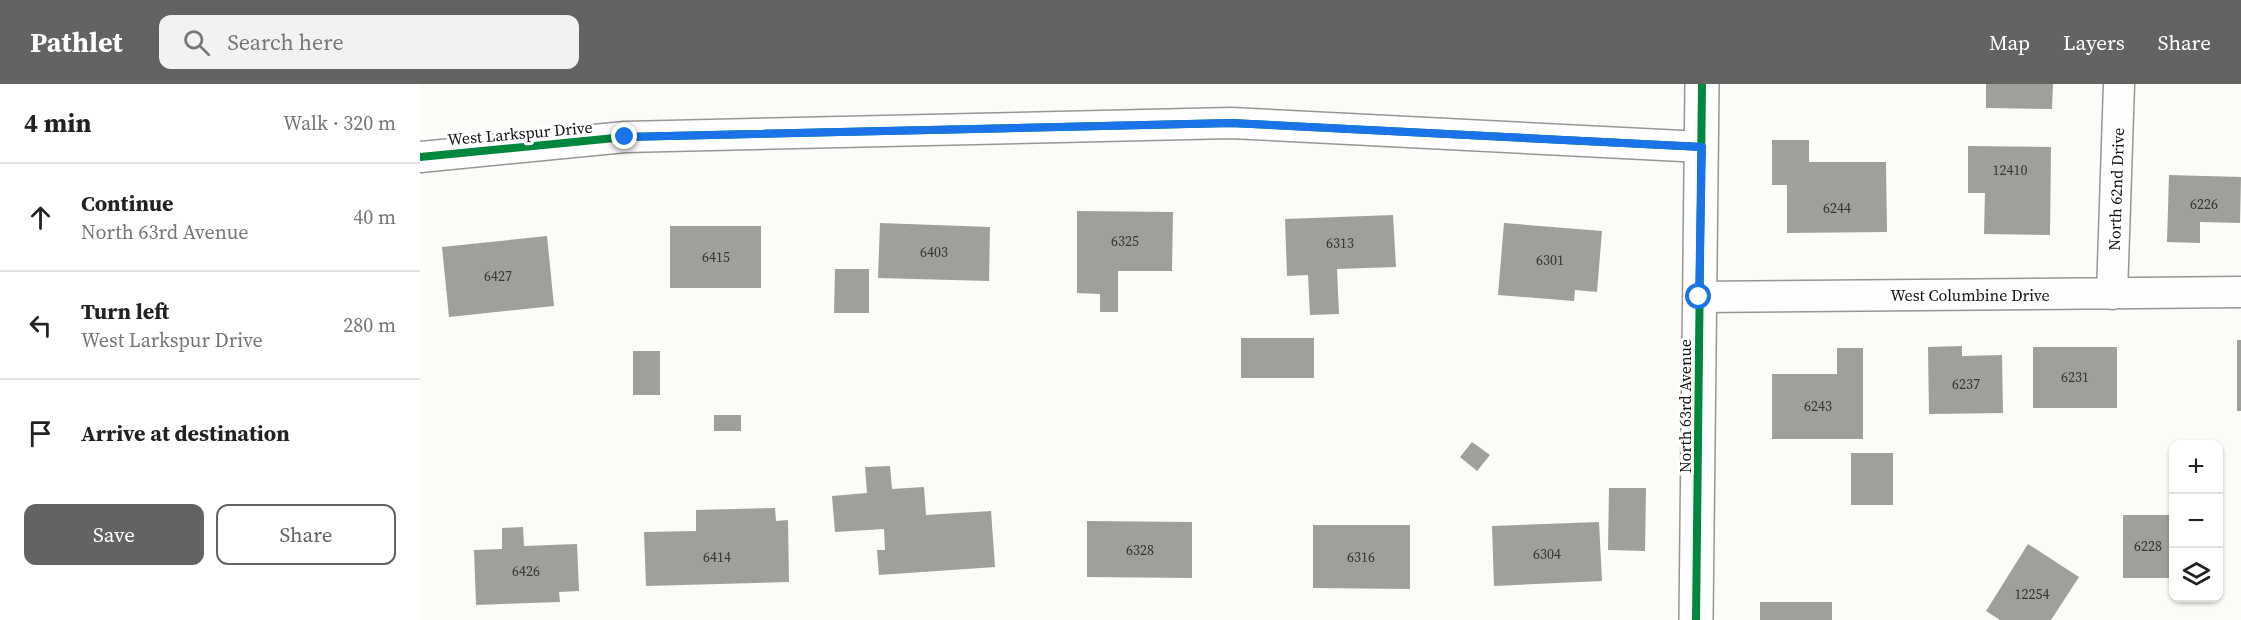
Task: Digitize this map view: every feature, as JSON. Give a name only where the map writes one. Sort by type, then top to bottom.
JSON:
[{"type":"street","name":"North 63rd Avenue","points":[[1696,620],[1702,84]]},
{"type":"street","name":"North 62nd Drive","points":[[2112,294],[2119,84]]},
{"type":"street","name":"West Larkspur Drive","points":[[420,157],[625,137],[1231,123],[1702,147]]},
{"type":"street","name":"West Columbine Drive","points":[[1699,297],[2241,292]]},
{"type":"building","points":[[1986,84],[2053,84],[2052,109],[1986,108]]},
{"type":"building","points":[[1772,140],[1809,140],[1809,162],[1886,162],[1887,232],[1787,233],[1787,185],[1772,185]]},
{"type":"building","points":[[1968,146],[2051,147],[2050,235],[1984,234],[1985,193],[1968,193]]},
{"type":"building","points":[[2169,175],[2241,177],[2240,223],[2200,222],[2200,243],[2167,242]]},
{"type":"building","points":[[1077,211],[1173,212],[1172,271],[1118,271],[1118,312],[1100,312],[1100,294],[1077,293]]},
{"type":"building","points":[[1393,215],[1396,267],[1337,269],[1339,314],[1310,315],[1308,275],[1287,276],[1285,219]]},
{"type":"building","points":[[880,223],[990,227],[989,281],[878,278]]},
{"type":"building","points":[[1504,223],[1602,231],[1597,292],[1575,290],[1574,301],[1498,295]]},
{"type":"building","points":[[670,226],[761,226],[761,288],[670,288]]},
{"type":"building","points":[[547,236],[554,306],[449,317],[442,247]]},
{"type":"building","points":[[835,269],[869,269],[869,313],[834,313]]},
{"type":"building","points":[[1241,338],[1314,338],[1314,378],[1241,378]]},
{"type":"building","points":[[2237,340],[2241,340],[2241,411],[2237,411]]},
{"type":"building","points":[[1962,346],[1962,356],[2002,355],[2003,413],[1929,414],[1928,347]]},
{"type":"building","points":[[2033,347],[2117,347],[2117,408],[2033,408]]},
{"type":"building","points":[[1837,348],[1863,348],[1863,439],[1772,439],[1772,374],[1837,374]]},
{"type":"building","points":[[633,351],[660,351],[660,395],[633,395]]},
{"type":"building","points":[[714,415],[741,415],[741,431],[714,431]]},
{"type":"building","points":[[1472,442],[1490,455],[1477,471],[1460,457]]},
{"type":"building","points":[[1851,453],[1893,453],[1893,505],[1851,505]]},
{"type":"building","points":[[890,466],[892,489],[924,487],[926,515],[991,511],[995,567],[879,575],[877,550],[885,550],[884,529],[835,532],[832,496],[867,493],[865,467]]},
{"type":"building","points":[[1609,488],[1646,488],[1645,551],[1608,550]]},
{"type":"building","points":[[775,508],[776,521],[788,520],[789,582],[646,586],[644,532],[696,531],[696,510]]},
{"type":"building","points":[[2123,515],[2169,515],[2169,578],[2123,578]]},
{"type":"building","points":[[1087,521],[1192,522],[1192,578],[1087,577]]},
{"type":"building","points":[[1599,522],[1602,581],[1494,586],[1492,526]]},
{"type":"building","points":[[1313,525],[1410,525],[1410,589],[1313,588]]},
{"type":"building","points":[[523,527],[524,546],[577,544],[579,591],[559,592],[560,602],[476,605],[474,550],[502,549],[502,528]]},
{"type":"building","points":[[2028,544],[2079,577],[2051,620],[2000,620],[1986,611]]},
{"type":"building","points":[[1760,602],[1832,602],[1832,620],[1760,620]]},
{"type":"cycle path","points":[[1696,620],[1702,84]]},
{"type":"cycle path","points":[[420,157],[625,137],[1231,123],[1702,147]]},
{"type":"route","points":[[625,137],[1231,123],[1702,147],[1699,297]]}]
